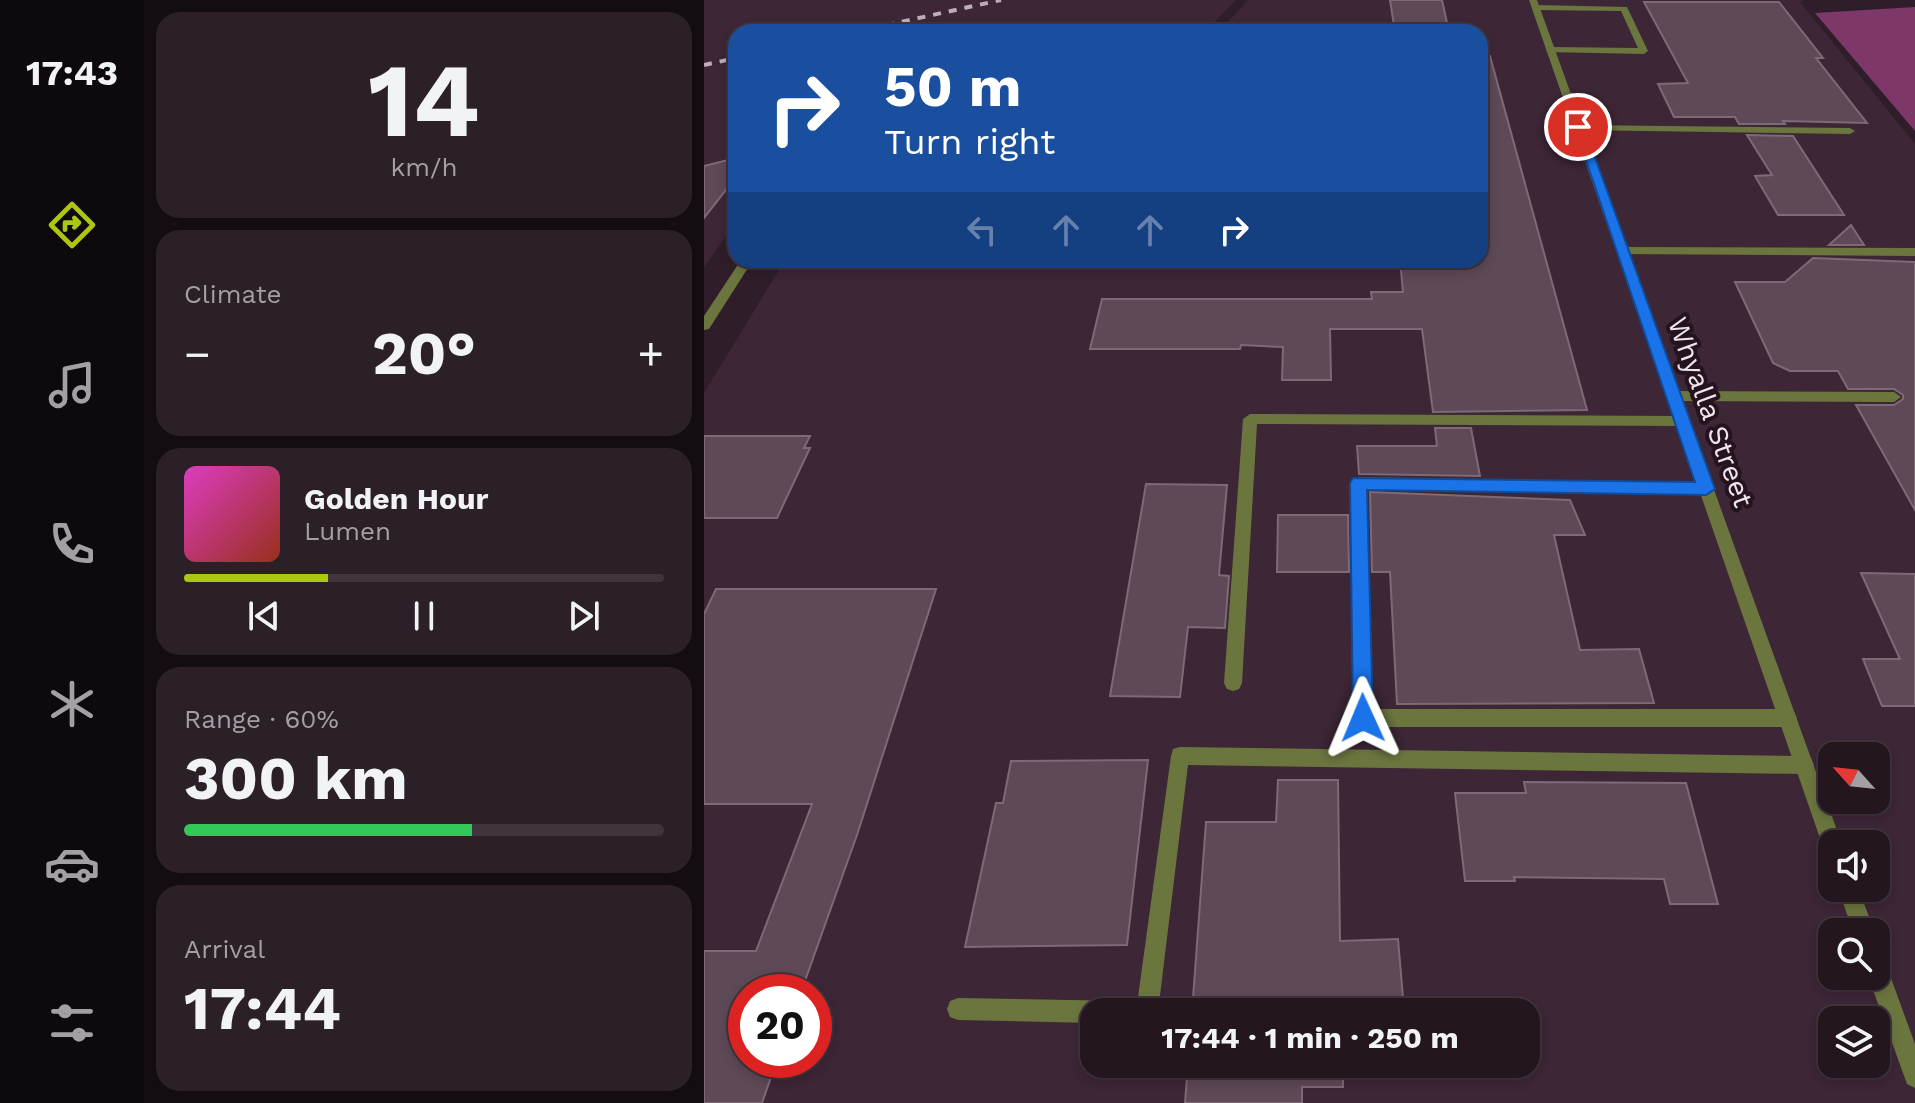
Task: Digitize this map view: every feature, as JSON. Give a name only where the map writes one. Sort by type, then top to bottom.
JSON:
[{"type":"street","name":"Whyalla Street","points":[[1534,4],[1827,830]]},
{"type":"street","points":[[1534,4],[1624,9],[1644,51],[1550,50]]},
{"type":"street","points":[[1578,127],[1850,131]]},
{"type":"street","points":[[1622,251],[1915,252]]},
{"type":"street","points":[[704,326],[742,268]]},
{"type":"street","points":[[1674,396],[1894,397]]},
{"type":"street","points":[[1233,683],[1250,419],[1682,421]]},
{"type":"street","points":[[1706,489],[1359,483],[1363,718],[1788,718]]},
{"type":"street","points":[[1149,998],[1180,756],[1804,765]]},
{"type":"street","points":[[1884,990],[1915,1076]]},
{"type":"street","points":[[958,1009],[1080,1011]]},
{"type":"shaded area","points":[[704,0],[1236,0],[1213,24],[728,24],[728,233],[704,267]]},
{"type":"shaded area","points":[[1248,0],[1804,0],[1800,2],[1915,144],[1915,1103],[704,1103],[704,393],[780,268],[1488,268],[1488,24],[1226,24]]},
{"type":"shaded area","points":[[1915,7],[1915,131],[1815,13]]},
{"type":"building","points":[[1390,0],[1442,0],[1447,24],[1394,24]]},
{"type":"building","points":[[1644,2],[1779,2],[1823,58],[1816,58],[1867,123],[1783,121],[1785,124],[1739,124],[1735,117],[1674,117],[1658,84],[1688,83]]},
{"type":"building","points":[[1488,56],[1587,410],[1433,412],[1422,329],[1330,329],[1331,380],[1282,380],[1283,347],[1241,345],[1240,349],[1090,349],[1102,299],[1372,299],[1371,292],[1403,292],[1401,268],[1488,268]]},
{"type":"building","points":[[1747,135],[1793,136],[1844,215],[1778,215],[1755,176],[1772,175]]},
{"type":"building","points":[[728,160],[728,187],[704,218],[704,166]]},
{"type":"building","points":[[1851,225],[1864,245],[1829,245]]},
{"type":"building","points":[[1813,258],[1915,262],[1915,510],[1856,405],[1894,405],[1903,399],[1903,395],[1894,389],[1848,389],[1838,371],[1790,371],[1773,363],[1735,282],[1785,282]]},
{"type":"building","points":[[1435,428],[1471,428],[1480,476],[1359,474],[1357,446],[1437,446]]},
{"type":"building","points":[[704,436],[810,436],[804,448],[810,448],[777,518],[704,518]]},
{"type":"building","points":[[1146,484],[1227,485],[1219,575],[1229,576],[1225,628],[1188,627],[1180,697],[1110,696]]},
{"type":"building","points":[[1370,492],[1570,500],[1585,535],[1554,535],[1580,650],[1639,649],[1654,703],[1397,704],[1390,572],[1372,572]]},
{"type":"building","points":[[1278,515],[1348,515],[1349,572],[1277,572]]},
{"type":"building","points":[[1861,573],[1915,574],[1915,706],[1882,706],[1863,659],[1900,659]]},
{"type":"building","points":[[716,589],[936,589],[857,835],[807,974],[728,974],[728,1078],[771,1078],[762,1103],[704,1103],[704,951],[756,951],[812,804],[704,804],[704,614]]},
{"type":"building","points":[[1148,760],[1127,945],[965,947],[996,803],[1003,803],[1011,761]]},
{"type":"building","points":[[1278,780],[1338,780],[1340,941],[1398,939],[1403,998],[1193,998],[1206,822],[1276,822]]},
{"type":"building","points":[[1524,782],[1686,783],[1718,904],[1670,904],[1664,879],[1514,877],[1515,881],[1465,881],[1455,793],[1526,793]]},
{"type":"building","points":[[1187,1078],[1343,1078],[1343,1087],[1302,1087],[1302,1103],[1185,1103]]},
{"type":"railway","points":[[892,24],[1001,0]]},
{"type":"railway","points":[[704,65],[728,60]]},
{"type":"route","points":[[1363,718],[1359,483],[1706,489],[1578,127]]}]
